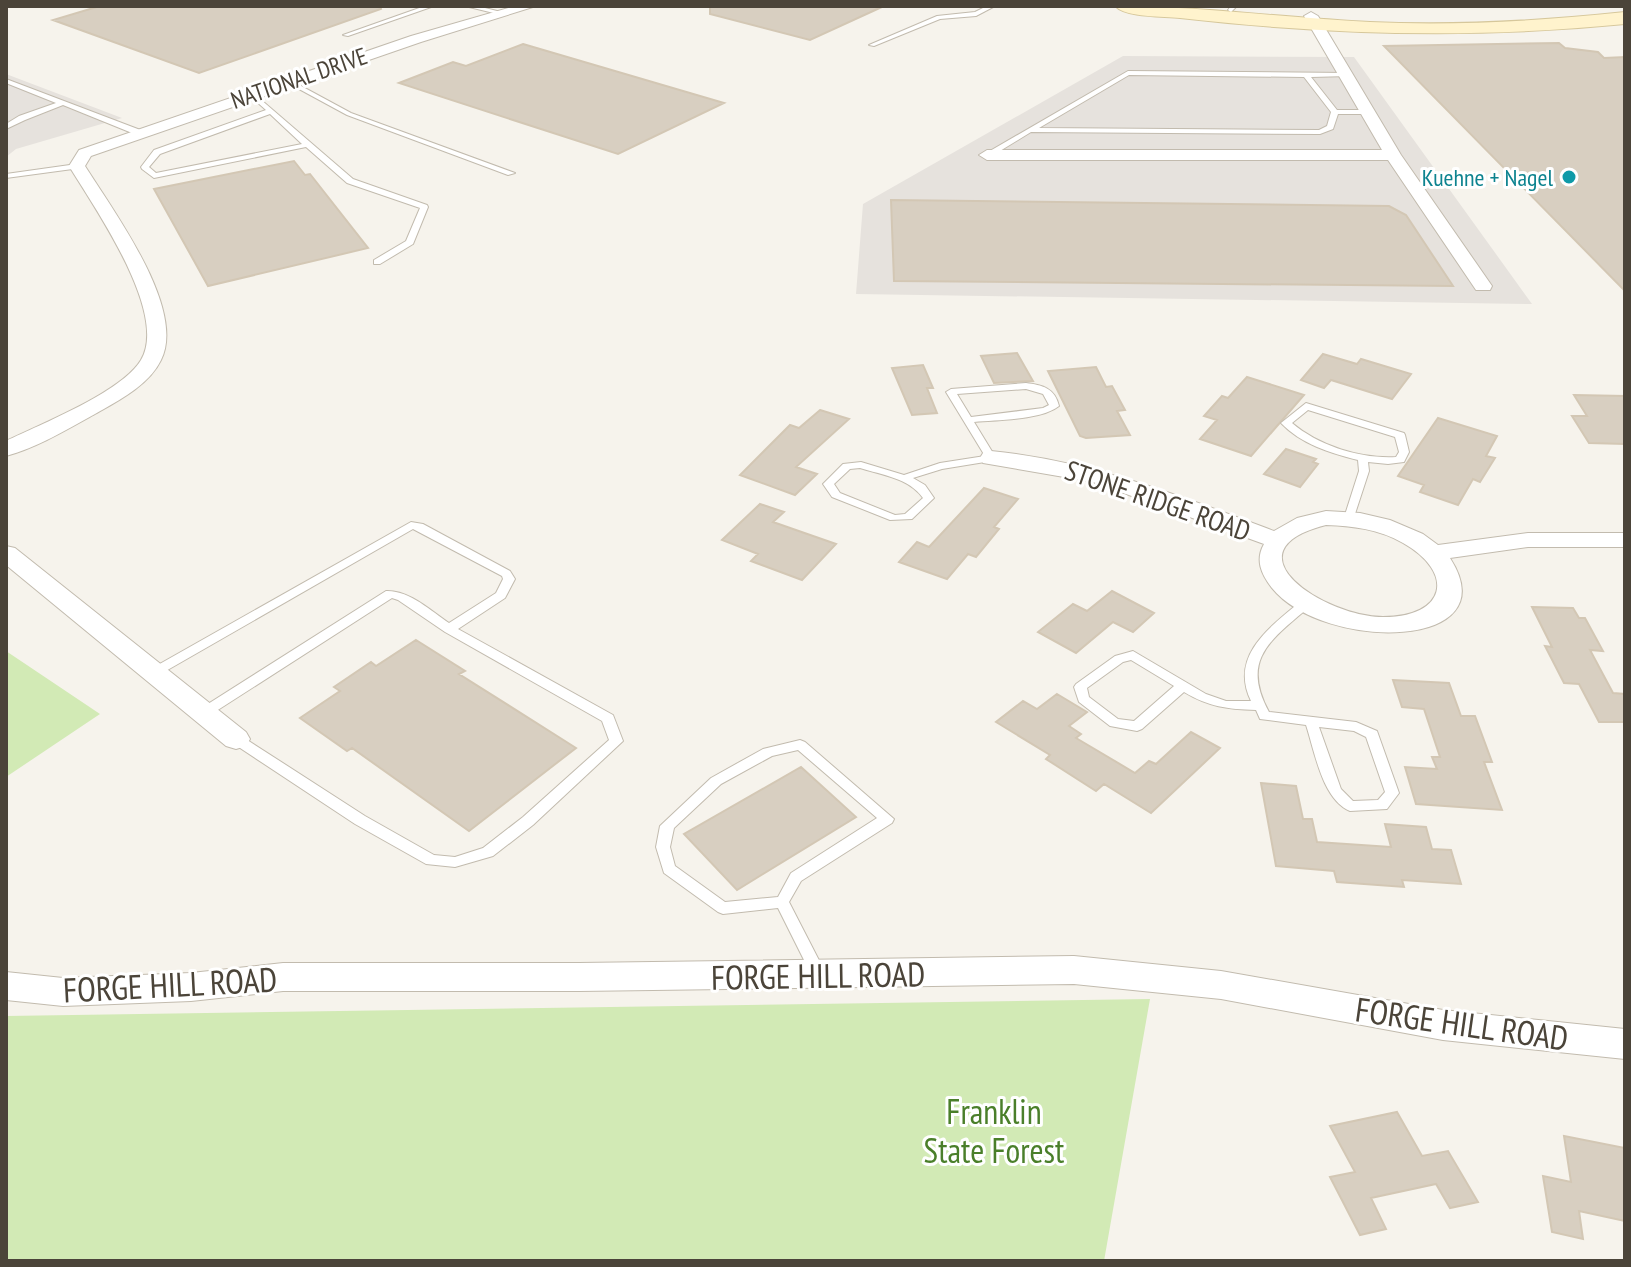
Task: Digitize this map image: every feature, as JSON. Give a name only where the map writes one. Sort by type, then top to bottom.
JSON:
[{"type":"street","name":"NATIONAL DRIVE","points":[[77,166],[85,153],[140,133],[251,94],[529,6]]},
{"type":"street","points":[[1186,6],[1233,8],[1313,20],[1452,19],[1625,8]]},
{"type":"street","points":[[1118,7],[1480,27],[1625,18]]},
{"type":"street","points":[[1313,20],[1393,155],[1483,286]]},
{"type":"street","points":[[987,155],[1393,155]]},
{"type":"street","points":[[6,449],[121,387],[148,366],[155,352],[158,327],[138,274],[77,166]]},
{"type":"street","name":"STONE RIDGE ROAD","points":[[991,458],[1052,464],[1119,482],[1276,540]]},
{"type":"street","name":"STONE RIDGE ROAD","points":[[1349,518],[1396,530],[1433,553],[1447,569],[1452,586],[1448,602],[1435,614],[1414,623],[1388,627],[1359,624],[1330,616],[1305,604],[1286,588],[1274,572],[1270,555],[1276,540],[1287,529],[1304,522],[1349,518]]},
{"type":"street","points":[[1433,553],[1528,540],[1625,540]]},
{"type":"street","points":[[6,553],[236,739]]},
{"type":"street","name":"FORGE HILL ROAD","points":[[6,986],[63,992],[191,987],[283,977],[818,975],[1074,970],[1221,985],[1443,1025],[1625,1044]]},
{"type":"lane","points":[[346,35],[431,6]]},
{"type":"lane","points":[[468,6],[502,13]]},
{"type":"lane","points":[[872,45],[939,17],[976,14],[992,6]]},
{"type":"lane","points":[[987,155],[1128,73],[1347,75]]},
{"type":"lane","points":[[1306,75],[1335,112]]},
{"type":"lane","points":[[6,81],[140,133]]},
{"type":"lane","points":[[290,82],[349,114],[511,173]]},
{"type":"lane","points":[[251,94],[350,181],[424,207],[410,242],[377,262]]},
{"type":"lane","points":[[6,127],[63,103]]},
{"type":"lane","points":[[271,111],[157,152],[145,167],[154,176],[307,145]]},
{"type":"lane","points":[[1335,112],[1368,112]]},
{"type":"lane","points":[[1030,130],[1320,132],[1330,127],[1335,112]]},
{"type":"lane","points":[[6,176],[77,166]]},
{"type":"lane","points":[[904,478],[921,487],[929,498],[908,517],[894,518],[836,495],[828,484],[847,466],[861,465],[904,478],[940,466],[991,458],[951,392],[1025,387],[1043,389],[1053,397],[1054,406],[1046,411],[968,420]]},
{"type":"lane","points":[[1306,406],[1400,435],[1405,445],[1400,460],[1383,463],[1363,458],[1296,434],[1286,423],[1306,406]]},
{"type":"lane","points":[[1349,518],[1364,471],[1363,458]]},
{"type":"lane","points":[[153,673],[411,525],[419,526],[509,576],[501,595],[449,629]]},
{"type":"lane","points":[[205,712],[390,594],[402,597],[449,629],[608,718],[616,741],[528,821],[488,852],[455,862],[431,860],[360,820],[236,739]]},
{"type":"lane","points":[[1305,604],[1257,646],[1251,664],[1258,706],[1265,716],[1356,727],[1372,734],[1392,793],[1382,805],[1350,806],[1335,792],[1311,722]]},
{"type":"lane","points":[[1182,686],[1137,726],[1115,723],[1083,699],[1080,687],[1119,659],[1133,655],[1182,686],[1225,705],[1258,706]]},
{"type":"lane","points":[[800,745],[887,819],[796,877],[782,902],[723,908],[669,869],[663,847],[667,826],[716,781],[768,752],[800,745]]},
{"type":"lane","points":[[782,902],[818,975]]},
{"type":"shaded area","points":[[1123,56],[1354,57],[1532,304],[856,294],[863,204]]},
{"type":"shaded area","points":[[6,74],[122,118],[16,149],[6,157]]},
{"type":"green space","points":[[6,651],[100,714],[6,777]]},
{"type":"green space","name":"Franklin State Forest","points":[[1150,999],[1104,1261],[6,1261],[6,1016]]},
{"type":"building","points":[[100,6],[380,6],[381,9],[199,73],[53,20]]},
{"type":"building","points":[[710,6],[884,6],[810,40],[710,14]]},
{"type":"building","name":"Kuehne + Nagel","points":[[1559,43],[1565,48],[1598,52],[1604,58],[1625,57],[1625,291],[1384,46]]},
{"type":"building","points":[[523,44],[724,103],[618,154],[399,83],[453,62],[466,66]]},
{"type":"building","points":[[294,161],[305,175],[310,174],[368,248],[208,286],[154,189]]},
{"type":"building","points":[[891,200],[1389,206],[1406,215],[1453,286],[894,281]]},
{"type":"building","points":[[1017,353],[1033,381],[994,383],[981,356]]},
{"type":"building","points":[[1323,354],[1357,364],[1361,359],[1411,374],[1392,399],[1331,380],[1324,388],[1301,380]]},
{"type":"building","points":[[923,365],[933,388],[927,388],[937,413],[912,415],[892,368]]},
{"type":"building","points":[[1096,367],[1106,387],[1112,386],[1125,410],[1117,411],[1130,435],[1080,436],[1048,371]]},
{"type":"building","points":[[1247,377],[1304,395],[1251,456],[1200,439],[1217,420],[1204,416],[1222,396],[1228,398]]},
{"type":"building","points":[[1574,395],[1625,396],[1625,444],[1589,443],[1572,416],[1587,416]]},
{"type":"building","points":[[820,410],[849,419],[796,467],[817,474],[795,495],[740,475],[790,425],[799,428]]},
{"type":"building","points":[[1438,418],[1497,436],[1486,456],[1495,458],[1480,482],[1473,479],[1458,505],[1420,492],[1424,485],[1398,476]]},
{"type":"building","points":[[1286,449],[1316,459],[1313,462],[1318,464],[1300,487],[1264,474]]},
{"type":"building","points":[[984,488],[1018,499],[994,527],[999,529],[976,557],[968,554],[947,579],[899,562],[917,542],[929,547]]},
{"type":"building","points":[[760,504],[784,512],[773,522],[836,544],[802,580],[751,561],[758,554],[722,540]]},
{"type":"building","points":[[1112,591],[1154,613],[1133,632],[1113,622],[1076,653],[1038,632],[1073,604],[1087,611]]},
{"type":"building","points":[[1532,607],[1573,608],[1579,618],[1585,618],[1603,651],[1590,650],[1613,693],[1625,694],[1625,722],[1599,722],[1579,684],[1564,683],[1545,646],[1552,647]]},
{"type":"building","points":[[416,640],[465,671],[459,674],[576,748],[469,831],[352,748],[347,751],[300,718],[340,691],[334,687],[371,662],[376,666]]},
{"type":"building","points":[[1393,680],[1449,683],[1461,716],[1475,716],[1492,762],[1484,762],[1502,810],[1416,804],[1405,767],[1437,769],[1432,757],[1440,757],[1424,709],[1402,707]]},
{"type":"building","points":[[1057,694],[1087,712],[1069,726],[1081,734],[1076,738],[1135,773],[1149,761],[1156,764],[1191,732],[1220,748],[1151,813],[1104,784],[1096,791],[1046,759],[1050,755],[996,722],[1023,701],[1037,709]]},
{"type":"building","points":[[801,767],[856,817],[737,890],[684,834]]},
{"type":"building","points":[[1261,783],[1296,786],[1303,819],[1312,819],[1317,842],[1391,847],[1385,824],[1426,827],[1432,849],[1451,850],[1461,884],[1402,880],[1404,887],[1337,882],[1334,871],[1276,866]]},
{"type":"building","points":[[1397,1112],[1422,1156],[1448,1151],[1478,1202],[1450,1208],[1436,1184],[1371,1198],[1386,1229],[1360,1235],[1330,1177],[1355,1172],[1330,1126]]},
{"type":"building","points":[[1564,1136],[1625,1148],[1625,1221],[1579,1211],[1583,1239],[1552,1232],[1543,1176],[1571,1182]]},
{"type":"place","name":"Kuehne + Nagel","points":[[1569,177]]}]
